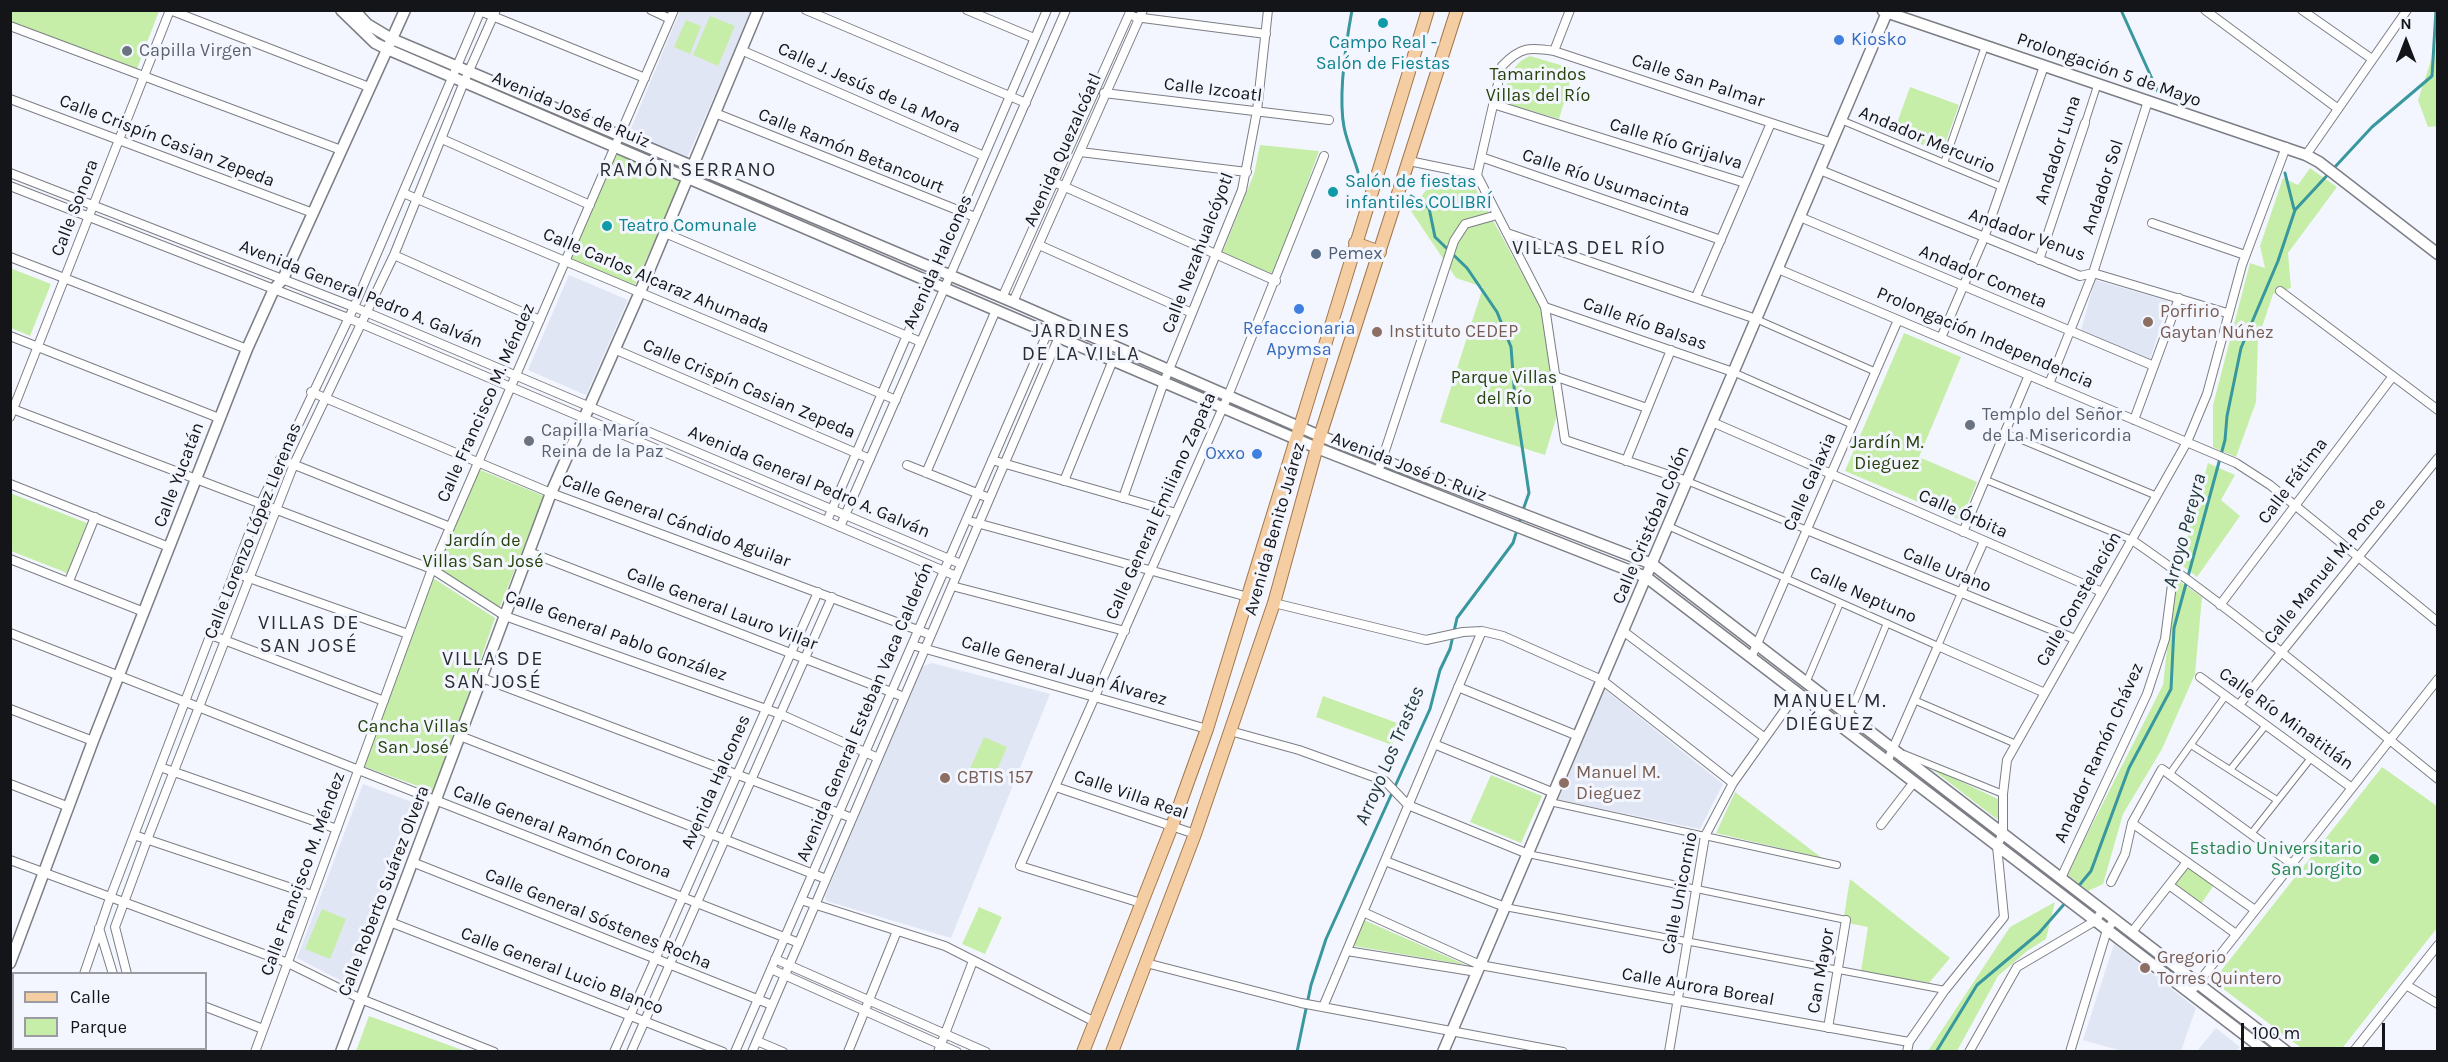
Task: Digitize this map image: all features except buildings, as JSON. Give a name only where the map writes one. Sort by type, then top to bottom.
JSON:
[{"type":"main road","name":"Avenida Benito Juárez","points":[[1083,1052],[1172,826],[1207,729],[1428,10]]},
{"type":"main road","name":"Avenida Benito Juárez","points":[[1112,1052],[1195,834],[1274,603],[1318,442],[1457,10]]},
{"type":"main road","points":[[1355,243],[1380,252]]},
{"type":"street","name":"Calle Sonora","points":[[12,412],[170,10]]},
{"type":"street","points":[[170,10],[369,87]]},
{"type":"street","name":"Avenida José de Ruiz","points":[[341,10],[375,43],[387,49],[996,310]]},
{"type":"street","name":"Avenida José de Ruiz","points":[[354,10],[368,24],[392,39],[1013,302]]},
{"type":"street","name":"Calle Yucatán","points":[[10,963],[15,935],[44,873],[93,741],[247,349],[274,289],[283,279],[405,10]]},
{"type":"street","points":[[651,10],[672,15]]},
{"type":"street","name":"Calle Roberto Suárez Olvera","points":[[341,1052],[551,494],[640,292],[758,10]]},
{"type":"street","points":[[806,10],[1026,103]]},
{"type":"street","points":[[967,10],[1034,38]]},
{"type":"street","name":"Avenida Halcones","points":[[827,522],[1047,10]]},
{"type":"street","name":"Avenida Halcones","points":[[840,527],[1066,10]]},
{"type":"street","name":"Calle Nezahualcóyotl","points":[[1123,498],[1164,382],[1217,254],[1247,172],[1257,111],[1268,10]]},
{"type":"street","points":[[1554,51],[1570,10]]},
{"type":"street","points":[[2205,10],[2337,108]]},
{"type":"street","points":[[2302,10],[2372,59]]},
{"type":"street","points":[[481,11],[495,13],[645,78]]},
{"type":"street","name":"Calle Lorenzo López Llerenas","points":[[85,972],[110,898],[260,505],[311,392],[354,307],[481,11]]},
{"type":"street","name":"Prolongación 5 de Mayo","points":[[1886,11],[2306,155],[2319,162],[2438,254]]},
{"type":"street","name":"Calle Cristóbal Colón","points":[[1443,1052],[1832,143],[1886,11]]},
{"type":"street","points":[[2306,155],[2405,11]]},
{"type":"street","name":"Calle Lorenzo López Llerenas","points":[[126,972],[115,927],[147,840],[294,464],[394,255],[464,82],[495,13]]},
{"type":"street","points":[[1130,13],[1266,34]]},
{"type":"street","name":"Avenida Quezalcóatl","points":[[1002,298],[1130,13]]},
{"type":"street","name":"Avenida Quezalcóatl","points":[[1013,302],[1142,14]]},
{"type":"street","name":"Calle Francisco M. Méndez","points":[[255,1052],[432,569],[672,15]]},
{"type":"street","points":[[10,26],[341,150]]},
{"type":"street","points":[[1944,163],[1985,46]]},
{"type":"street","name":"Calle San Palmar","points":[[1477,176],[1502,66],[1515,52],[1535,48],[1554,51],[1832,143]]},
{"type":"street","name":"Calle J. Jesús de La Mora","points":[[741,50],[984,156]]},
{"type":"street","points":[[1941,338],[1984,238],[2044,66]]},
{"type":"street","name":"Andador Luna","points":[[2039,260],[2098,83]]},
{"type":"street","name":"Calle Izcoatl","points":[[1094,92],[1329,120]]},
{"type":"street","name":"Calle Crispín Casian Zepeda","points":[[10,99],[313,213]]},
{"type":"street","name":"Andador Sol","points":[[2049,384],[2093,273],[2148,101]]},
{"type":"street","name":"Calle Río Grijalva","points":[[1493,104],[1745,183]]},
{"type":"street","name":"Calle Ramón Betancourt","points":[[715,113],[975,218]]},
{"type":"street","name":"Andador Mercurio","points":[[1841,120],[2002,187]]},
{"type":"street","points":[[1696,297],[1771,123]]},
{"type":"street","points":[[442,139],[590,205]]},
{"type":"street","name":"Calle Constelación","points":[[1997,846],[2003,833],[2003,794],[2007,760],[2187,442],[2207,394],[2227,313],[2245,255],[2286,147]]},
{"type":"street","points":[[1080,152],[1247,172]]},
{"type":"street","name":"Calle General Emiliano Zapata","points":[[1141,903],[1020,866],[1222,408],[1276,280],[1324,156]]},
{"type":"street","name":"Calle Río Usumacinta","points":[[1481,157],[1721,240]]},
{"type":"street","points":[[1409,161],[1477,176],[1545,307],[1565,440],[1687,481],[1807,530]]},
{"type":"street","name":"Andador Venus","points":[[1820,170],[2080,276],[2093,273],[2227,313]]},
{"type":"street","name":"Avenida General Pedro A. Galván","points":[[10,173],[354,307],[961,564]]},
{"type":"street","points":[[1053,182],[1276,280]]},
{"type":"street","name":"Avenida General Pedro A. Galván","points":[[10,186],[348,318],[956,576]]},
{"type":"street","name":"Calle Carlos Alcaraz Ahumada","points":[[403,193],[896,400]]},
{"type":"street","points":[[1378,472],[1454,241],[1465,224],[1497,215]]},
{"type":"street","name":"Andador Cometa","points":[[1800,217],[2154,366]]},
{"type":"street","points":[[2152,223],[2245,255]]},
{"type":"street","points":[[665,233],[921,342]]},
{"type":"street","points":[[1507,233],[1756,319],[1876,372]]},
{"type":"street","points":[[1039,244],[1192,313]]},
{"type":"street","points":[[394,255],[540,320]]},
{"type":"street","points":[[10,257],[247,349]]},
{"type":"street","name":"Prolongación Independencia","points":[[1778,269],[2236,463],[2270,485],[2438,622]]},
{"type":"street","points":[[2280,291],[2438,410]]},
{"type":"street","points":[[2134,420],[2179,298]]},
{"type":"street","name":"Avenida José D. Ruiz","points":[[1013,302],[1227,396],[1378,472],[1646,577],[2267,1052]]},
{"type":"street","name":"Calle Río Balsas","points":[[1545,307],[1733,372]]},
{"type":"street","points":[[926,473],[996,310]]},
{"type":"street","name":"Avenida José D. Ruiz","points":[[996,310],[1222,408],[1298,433]]},
{"type":"street","name":"Avenida General Esteban Vaca Calderón","points":[[753,1052],[1004,464],[1053,334],[1053,320]]},
{"type":"street","name":"Calle Galaxia","points":[[1751,658],[1898,320]]},
{"type":"street","points":[[1053,334],[1064,325]]},
{"type":"street","name":"Avenida General Esteban Vaca Calderón","points":[[735,1052],[992,460],[1053,334]]},
{"type":"street","points":[[10,336],[219,418]]},
{"type":"street","name":"Calle Crispín Casian Zepeda","points":[[615,349],[870,459]]},
{"type":"street","points":[[1626,460],[1671,350]]},
{"type":"street","points":[[1064,481],[1113,360]]},
{"type":"street","points":[[1733,372],[1853,425]]},
{"type":"street","points":[[1964,532],[2030,375]]},
{"type":"street","name":"Calle Fátima","points":[[2220,605],[2393,376]]},
{"type":"street","points":[[1557,377],[1647,408]]},
{"type":"street","name":"Calle General Cándido Aguilar","points":[[311,392],[551,494],[931,635]]},
{"type":"street","name":"Calle General Pablo González","points":[[12,412],[432,569],[505,616],[780,714],[878,758]]},
{"type":"street","name":"Calle Órbita","points":[[1712,423],[2102,592]]},
{"type":"street","points":[[2005,433],[2157,496]]},
{"type":"street","name":"Avenida José D. Ruiz","points":[[1318,442],[1382,460],[1652,564],[2288,1052]]},
{"type":"street","name":"Calle Manuel M. Ponce","points":[[2239,705],[2438,458]]},
{"type":"street","points":[[280,459],[450,527]]},
{"type":"street","points":[[992,460],[1176,513]]},
{"type":"street","points":[[907,465],[989,498]]},
{"type":"street","points":[[1986,480],[2132,540],[2195,585],[2281,652],[2438,779]]},
{"type":"street","points":[[10,483],[170,547]]},
{"type":"street","points":[[69,582],[95,517]]},
{"type":"street","points":[[966,520],[1248,597]]},
{"type":"street","name":"Calle Neptuno","points":[[1668,526],[2045,693]]},
{"type":"street","name":"Calle Urano","points":[[1807,530],[2075,639]]},
{"type":"street","points":[[1887,762],[1984,541]]},
{"type":"street","name":"Calle General Lauro Villar","points":[[529,552],[904,697]]},
{"type":"street","points":[[10,559],[144,612]]},
{"type":"street","name":"Andador Ramón Chávez","points":[[2063,879],[2147,694],[2165,639],[2176,571]]},
{"type":"street","points":[[235,573],[408,634]]},
{"type":"street","points":[[952,586],[1125,631]]},
{"type":"street","name":"Avenida Halcones","points":[[614,1052],[818,592]]},
{"type":"street","name":"Avenida Halcones","points":[[631,1052],[832,597]]},
{"type":"street","points":[[1274,603],[1426,640],[1463,632],[1482,631],[1503,636],[1602,680],[1733,783]]},
{"type":"street","points":[[1806,682],[1840,603]]},
{"type":"street","points":[[1849,715],[1887,623]]},
{"type":"street","points":[[1320,1007],[1347,951],[1482,631]]},
{"type":"street","points":[[1623,631],[1765,738]]},
{"type":"street","name":"Calle General Ramón Corona","points":[[10,633],[799,942]]},
{"type":"street","points":[[211,635],[384,701]]},
{"type":"street","name":"Calle General Juan Álvarez","points":[[912,645],[1207,729]]},
{"type":"street","name":"Calle Río Minatitlán","points":[[2200,676],[2352,788]]},
{"type":"street","points":[[482,678],[852,818]]},
{"type":"street","points":[[2190,993],[2438,679]]},
{"type":"street","points":[[1458,687],[1578,736]]},
{"type":"street","name":"Calle Unicornio","points":[[1669,1052],[1705,836],[1733,783],[1797,693]]},
{"type":"street","points":[[2111,882],[2125,854],[2132,823],[2165,772],[2191,745],[2226,695]]},
{"type":"street","points":[[1914,700],[2016,744]]},
{"type":"street","points":[[10,709],[93,741]]},
{"type":"street","points":[[2230,770],[2266,725]]},
{"type":"street","points":[[1230,731],[1299,750],[1385,781],[1408,805],[1528,854],[1846,920]]},
{"type":"street","points":[[460,736],[826,879]]},
{"type":"street","points":[[1434,744],[1552,797],[1705,836],[1837,865]]},
{"type":"street","points":[[2191,745],[2277,800]]},
{"type":"street","points":[[1893,749],[2003,794]]},
{"type":"street","points":[[2251,834],[2311,758]]},
{"type":"street","points":[[160,767],[337,829]]},
{"type":"street","points":[[2165,772],[2292,864]]},
{"type":"street","points":[[1881,825],[1914,782]]},
{"type":"street","points":[[10,784],[69,807]]},
{"type":"street","name":"Calle Villa Real","points":[[1056,787],[1195,834]]},
{"type":"street","points":[[2132,823],[2255,910]]},
{"type":"street","points":[[134,835],[312,895]]},
{"type":"street","points":[[1908,1047],[1945,990],[2004,917],[1997,846]]},
{"type":"street","points":[[10,860],[288,963],[361,999],[494,1052]]},
{"type":"street","points":[[1385,861],[1505,907],[1945,990]]},
{"type":"street","name":"Calle General Sóstenes Rocha","points":[[412,862],[772,1005]]},
{"type":"street","points":[[2132,932],[2187,862]]},
{"type":"street","points":[[2169,885],[2236,934]]},
{"type":"street","points":[[801,900],[945,946],[1095,1022]]},
{"type":"street","points":[[1969,1052],[2017,967],[2095,921],[2103,910]]},
{"type":"street","points":[[1363,912],[1479,968]]},
{"type":"street","points":[[2070,1052],[2108,930],[2115,919]]},
{"type":"street","name":"Can Mayor","points":[[1828,1028],[1846,920]]},
{"type":"street","name":"Calle General Lucio Blanco","points":[[390,922],[723,1052]]},
{"type":"street","points":[[99,928],[115,972]]},
{"type":"street","points":[[848,1052],[897,931]]},
{"type":"street","points":[[2353,1052],[2438,945]]},
{"type":"street","name":"Calle Aurora Boreal","points":[[1347,951],[1479,968],[1677,1001],[1828,1028],[1908,1047]]},
{"type":"street","points":[[775,959],[986,1052]]},
{"type":"street","points":[[940,1048],[973,961]]},
{"type":"street","points":[[1146,963],[1301,1003],[1563,1052]]},
{"type":"street","points":[[771,969],[865,1010],[940,1048],[957,1052]]},
{"type":"street","points":[[2406,985],[2438,1004]]},
{"type":"street","points":[[207,1007],[263,1029]]},
{"type":"street","points":[[757,1041],[783,1052]]},
{"type":"shaded area","points":[[680,11],[752,11],[687,158],[629,133]]},
{"type":"shaded area","points":[[569,275],[628,300],[586,395],[528,370]]},
{"type":"shaded area","points":[[2095,280],[2168,301],[2150,360],[2081,330]]},
{"type":"shaded area","name":"CBTIS 157","points":[[932,663],[1050,694],[951,938],[826,901],[825,896],[921,667]]},
{"type":"shaded area","points":[[1603,688],[1723,784],[1700,829],[1558,800]]},
{"type":"shaded area","points":[[363,784],[420,805],[351,986],[297,958]]},
{"type":"shaded area","points":[[2114,944],[2196,1008],[2181,1051],[2122,1051],[2083,1040]]},
{"type":"shaded area","points":[[2216,1028],[2240,1047],[2236,1051],[2197,1051]]},
{"type":"green space","points":[[10,11],[159,11],[137,69],[11,22]]},
{"type":"green space","points":[[710,16],[735,26],[718,66],[693,55]]},
{"type":"green space","points":[[686,20],[701,26],[690,54],[674,47]]},
{"type":"green space","points":[[2437,42],[2437,126],[2428,127],[2418,100]]},
{"type":"green space","name":"Tamarindos Villas del Río","points":[[1530,56],[1574,69],[1559,119],[1502,102],[1513,69]]},
{"type":"green space","points":[[1910,87],[1959,105],[1942,152],[1893,134]]},
{"type":"green space","points":[[1260,145],[1319,151],[1274,275],[1222,254],[1254,174]]},
{"type":"green space","points":[[616,154],[681,181],[634,287],[570,259]]},
{"type":"green space","points":[[2310,168],[2337,187],[2288,253],[2291,288],[2273,294],[2258,339],[2256,402],[2236,457],[2213,447],[2213,405],[2250,263],[2265,268],[2260,246],[2283,178],[2298,185]]},
{"type":"green space","name":"Parque Villas del Río","points":[[1444,178],[1476,189],[1544,314],[1558,412],[1545,455],[1440,422],[1483,287],[1456,278],[1411,211],[1429,186]]},
{"type":"green space","points":[[10,268],[51,284],[30,336],[11,328]]},
{"type":"green space","name":"Jardín M. Dieguez","points":[[1904,333],[1961,357],[1919,457],[1977,482],[1961,520],[1845,471]]},
{"type":"green space","points":[[2208,463],[2235,475],[2221,500],[2240,516],[2197,577],[2180,564]]},
{"type":"green space","name":"Jardín de Villas San José","points":[[478,469],[544,496],[499,609],[437,567]]},
{"type":"green space","points":[[10,493],[87,523],[67,573],[11,551]]},
{"type":"green space","name":"Cancha Villas San José","points":[[433,578],[495,618],[434,792],[363,766]]},
{"type":"green space","points":[[2175,578],[2202,597],[2195,674],[2162,749],[2123,814],[2103,884],[2088,891],[2067,874],[2163,685]]},
{"type":"green space","points":[[1323,696],[1400,724],[1392,745],[1316,717]]},
{"type":"green space","points":[[984,737],[1007,747],[991,783],[968,773]]},
{"type":"green space","points":[[1928,766],[1998,799],[1998,820]]},
{"type":"green space","name":"Estadio Universitario San Jorgito","points":[[2382,767],[2437,806],[2437,928],[2340,1051],[2305,1051],[2213,981]]},
{"type":"green space","points":[[1491,775],[1542,796],[1521,843],[1470,822]]},
{"type":"green space","points":[[1735,792],[1822,858],[1716,833]]},
{"type":"green space","points":[[2187,866],[2214,885],[2201,904],[2174,884]]},
{"type":"green space","points":[[1850,879],[1950,958],[1929,983],[1861,971],[1868,927],[1843,922]]},
{"type":"green space","points":[[2055,902],[2046,939],[2027,951],[1998,976],[1957,1051],[1928,1051],[2010,927]]},
{"type":"green space","points":[[979,907],[1002,917],[985,954],[962,944]]},
{"type":"green space","points":[[322,909],[346,919],[330,959],[305,949]]},
{"type":"green space","points":[[1364,920],[1466,965],[1354,946]]},
{"type":"green space","points":[[369,1016],[465,1051],[356,1051]]},
{"type":"waterway","name":"Arroyo Los Trastes","points":[[1352,10],[1344,69],[1342,114],[1345,133],[1358,172]]},
{"type":"waterway","points":[[2121,10],[2158,92]]},
{"type":"waterway","name":"Arroyo Pereyra","points":[[2077,888],[2091,871],[2129,768],[2171,689],[2174,628],[2225,440],[2227,416],[2241,348],[2278,261],[2295,210],[2372,127],[2432,76],[2436,10]]},
{"type":"waterway","points":[[2285,173],[2294,209]]},
{"type":"waterway","name":"Arroyo Los Trastes","points":[[1411,196],[1429,208],[1435,237],[1467,268],[1497,312],[1511,347],[1515,399],[1529,493],[1523,510]]},
{"type":"waterway","name":"Arroyo Los Trastes","points":[[1297,1052],[1311,985],[1326,939],[1430,709],[1440,670],[1450,649],[1457,618],[1513,543],[1521,517]]},
{"type":"waterway","name":"Arroyo Pereyra","points":[[1936,1052],[1977,985],[2039,933],[2066,902]]},
{"type":"place","name":"Campo Real - Salón de Fiestas","points":[[1383,23]]},
{"type":"place","name":"Kiosko","points":[[1839,40]]},
{"type":"place","name":"Capilla Virgen","points":[[127,51]]},
{"type":"place","name":"Salón de fiestas infantiles COLIBRÍ","points":[[1333,192]]},
{"type":"place","name":"Teatro Comunale","points":[[607,226]]},
{"type":"place","name":"Pemex","points":[[1316,254]]},
{"type":"place","name":"Refaccionaria Apymsa","points":[[1299,309]]},
{"type":"place","name":"Porfirio Gaytan Núñez","points":[[2148,322]]},
{"type":"place","name":"Instituto CEDEP","points":[[1377,332]]},
{"type":"place","name":"Templo del Señor de La Misericordia","points":[[1970,425]]},
{"type":"place","name":"Capilla María Reina de la Paz","points":[[529,441]]},
{"type":"place","name":"Oxxo","points":[[1257,454]]},
{"type":"place","name":"CBTIS 157","points":[[945,778]]},
{"type":"place","name":"Manuel M. Dieguez","points":[[1564,783]]},
{"type":"place","name":"Estadio Universitario San Jorgito","points":[[2374,859]]},
{"type":"place","name":"Gregorio Torres Quintero","points":[[2145,968]]},
{"type":"district","name":"RAMÓN SERRANO","points":[[688,170]]},
{"type":"district","name":"VILLAS DEL RÍO","points":[[1589,248]]},
{"type":"district","name":"JARDINES DE LA VILLA","points":[[1081,342]]},
{"type":"district","name":"VILLAS DE SAN JOSÉ","points":[[309,634]]},
{"type":"district","name":"VILLAS DE SAN JOSÉ","points":[[493,670]]},
{"type":"district","name":"MANUEL M. DIÉGUEZ","points":[[1830,712]]}]
